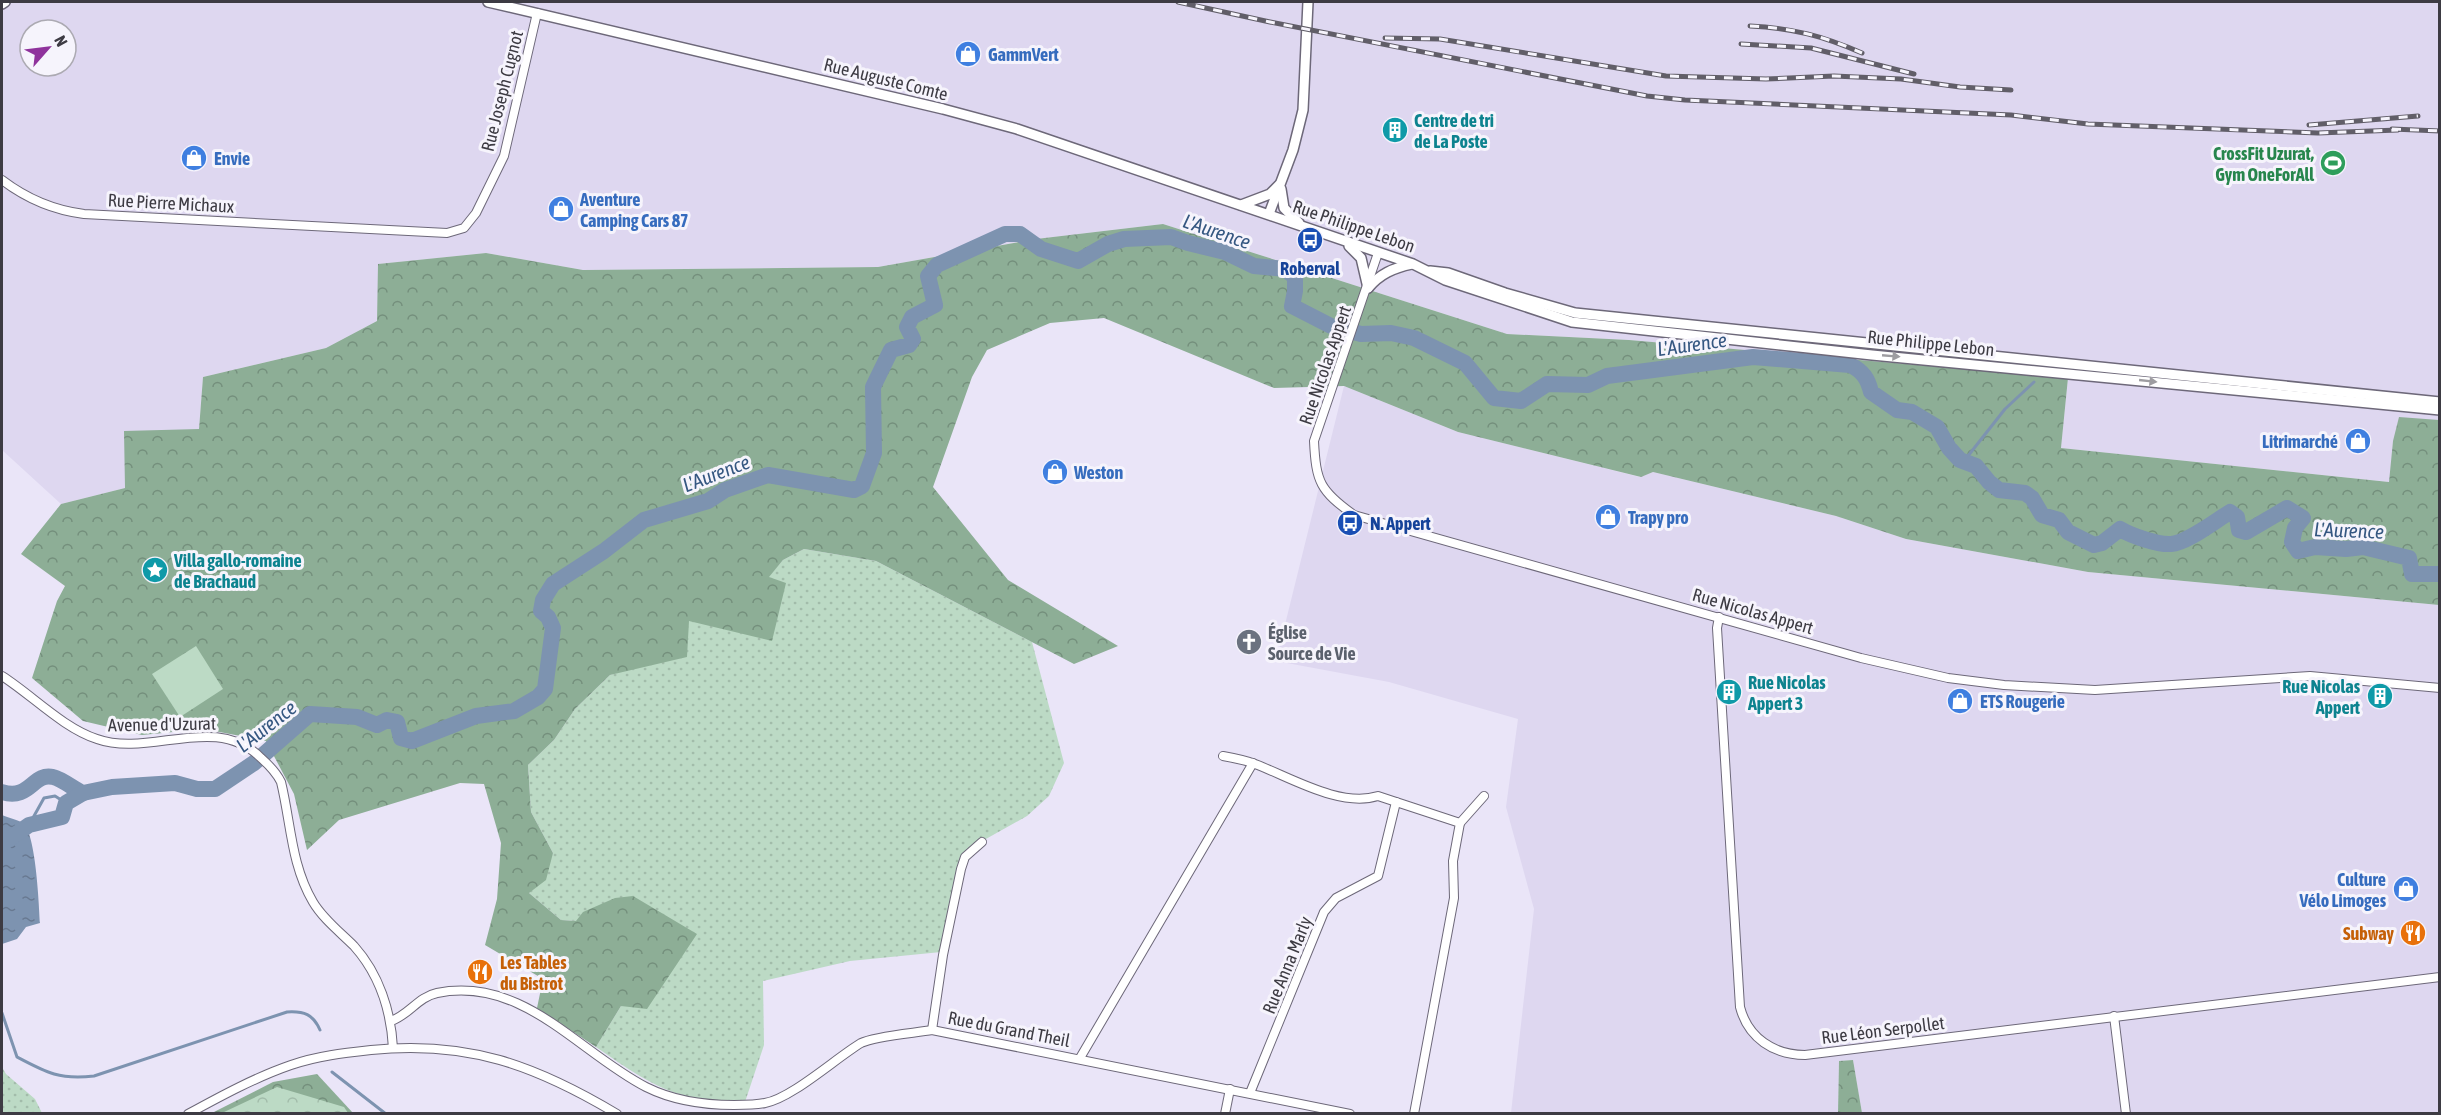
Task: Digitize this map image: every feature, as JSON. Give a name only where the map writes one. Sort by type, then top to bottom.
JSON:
[{"type":"street","name":"Rue Auguste Comte","points":[[488,2],[1017,129],[1269,214]]},
{"type":"street","points":[[1269,214],[1293,150],[1303,110],[1308,2]]},
{"type":"street","name":"Rue Joseph Cugnot","points":[[347,227],[447,233],[464,228],[476,213],[504,156],[537,13]]},
{"type":"street","name":"Rue Pierre Michaux","points":[[2,180],[28,198],[46,206],[84,214],[347,227]]},
{"type":"street","points":[[1241,206],[1270,194],[1280,183]]},
{"type":"street","points":[[1280,183],[1284,208],[1300,225]]},
{"type":"street","name":"Rue Philippe Lebon","points":[[1269,214],[1413,264],[1445,280],[1572,322],[1872,355],[2439,410]]},
{"type":"street","points":[[1342,241],[1360,258],[1368,288]]},
{"type":"street","name":"Rue Nicolas Appert","points":[[1378,253],[1368,288],[1314,441],[1319,482],[1334,501],[1354,514],[1861,657],[1948,678],[2004,685],[2095,690],[2310,676],[2439,688]]},
{"type":"street","points":[[1368,288],[1388,271],[1413,264]]},
{"type":"street","name":"Rue Philippe Lebon","points":[[1428,271],[1448,273],[1505,293],[1575,313],[2439,402]]},
{"type":"street","name":"Rue Léon Serpollet","points":[[1719,617],[1717,639],[1740,1006],[1748,1026],[1780,1052],[1805,1055],[2439,976]]},
{"type":"street","name":"Avenue d'Uzurat","points":[[2,676],[78,730],[101,741],[129,743],[192,736],[213,737],[226,739],[253,750],[277,774],[281,782],[293,852],[305,887],[314,904],[355,948],[371,970],[391,1021],[393,1048]]},
{"type":"street","points":[[1223,756],[1253,763],[1287,778],[1349,799],[1366,800],[1378,796],[1460,823]]},
{"type":"street","points":[[1080,1058],[1253,763]]},
{"type":"street","points":[[1414,1113],[1454,898],[1453,861],[1460,823],[1485,796]]},
{"type":"street","name":"Rue Anna Marly","points":[[1250,1093],[1324,912],[1336,898],[1378,876],[1396,802]]},
{"type":"street","points":[[932,1030],[961,869],[965,857],[982,842]]},
{"type":"street","name":"Rue du Grand Theil","points":[[391,1021],[407,1014],[423,999],[440,992],[470,991],[505,999],[540,1013],[645,1087],[669,1096],[733,1105],[767,1103],[792,1090],[864,1042],[932,1030],[1350,1113]]},
{"type":"street","points":[[2114,1016],[2126,1113]]},
{"type":"street","points":[[188,1113],[290,1065],[330,1054],[409,1046],[474,1052],[511,1062],[549,1076],[617,1113]]},
{"type":"street","points":[[1225,1113],[1230,1089]]},
{"type":"shaded area","points":[[2,2],[2439,2],[2439,438],[2393,441],[2390,482],[2061,448],[2068,379],[1629,340],[1507,334],[1163,224],[1036,239],[878,267],[583,270],[486,253],[379,264],[377,321],[326,348],[203,377],[199,429],[125,488],[61,504],[2,450]]},
{"type":"shaded area","points":[[1344,386],[1458,432],[1640,477],[1653,472],[1836,516],[1906,539],[2088,572],[2439,605],[2439,1113],[1862,1113],[1853,1060],[1839,1061],[1838,1113],[1511,1113],[1534,909],[1506,807],[1518,719],[1389,682],[1276,661]]},
{"type":"green space","points":[[1163,224],[1507,334],[1629,340],[2068,378],[2061,448],[2389,482],[2393,441],[2399,417],[2439,420],[2439,605],[2088,572],[1906,539],[1836,516],[1653,472],[1641,477],[1458,432],[1344,386],[1274,388],[1104,318],[1050,323],[987,350],[972,377],[933,487],[1008,580],[1118,646],[1074,664],[876,561],[804,549],[783,560],[769,577],[786,583],[772,641],[689,621],[687,657],[610,675],[575,709],[554,740],[528,765],[531,812],[553,853],[546,880],[529,893],[561,920],[576,921],[583,912],[615,898],[633,896],[697,934],[647,1009],[621,1006],[596,1047],[537,1008],[543,979],[485,945],[497,899],[501,843],[484,784],[460,783],[339,820],[307,850],[294,794],[266,741],[204,729],[142,735],[83,721],[32,678],[57,601],[65,586],[21,554],[61,504],[125,488],[124,431],[199,429],[203,377],[326,348],[377,321],[378,264],[486,253],[583,270],[878,267],[1036,239]]},
{"type":"green space","points":[[804,549],[876,561],[1032,642],[1064,763],[1049,796],[1027,816],[968,849],[941,952],[850,961],[763,981],[764,1045],[745,1102],[690,1097],[653,1083],[629,1070],[596,1047],[621,1006],[576,921],[561,920],[529,893],[553,853],[531,812],[528,765],[554,740],[575,709],[610,675],[632,668],[689,621],[768,577],[783,560]]},
{"type":"green space","points":[[196,646],[223,689],[180,717],[152,674]]},
{"type":"green space","points":[[1853,1060],[1862,1113],[1838,1113],[1839,1061]]},
{"type":"green space","points":[[2,1067],[6,1074],[35,1099],[42,1113],[2,1113]]},
{"type":"green space","points":[[317,1074],[353,1113],[210,1114],[273,1082]]},
{"type":"green space","points":[[277,1087],[344,1107],[348,1113],[222,1113]]},
{"type":"water","points":[[2,815],[23,823],[31,841],[36,870],[40,923],[26,927],[17,939],[2,944]]},
{"type":"waterway","name":"L'Aurence","points":[[2,792],[19,793],[46,777],[57,778],[83,793],[112,787],[175,783],[197,789],[215,789],[254,763],[310,714],[357,717],[377,725],[387,720],[397,722],[401,738],[412,741],[476,716],[514,711],[538,697],[545,689],[553,628],[548,617],[541,611],[543,600],[553,584],[604,551],[644,520],[708,501],[725,490],[768,475],[854,490],[862,486],[874,453],[873,387],[891,350],[909,345],[913,339],[907,327],[912,317],[935,305],[928,276],[937,265],[1005,234],[1020,234],[1041,249],[1078,261],[1108,244],[1124,239],[1171,237],[1225,252],[1254,266],[1285,269],[1295,277],[1292,306],[1331,326],[1361,334],[1391,333],[1414,338],[1465,363],[1494,398],[1521,401],[1547,384],[1588,385],[1607,376],[1753,357],[1850,365],[1864,376],[1871,392],[1897,410],[1912,412],[1937,427],[1949,448],[1960,460],[1976,466],[1999,490],[2025,493],[2032,498],[2042,515],[2059,520],[2068,532],[2094,545],[2102,543],[2120,529],[2152,542],[2178,543],[2230,512],[2237,517],[2239,530],[2246,532],[2287,508],[2303,518],[2295,528],[2292,542],[2298,551],[2315,547],[2346,549],[2363,547],[2409,558],[2412,574],[2440,574]]},
{"type":"waterway","points":[[1964,461],[2005,409],[2034,382]]},
{"type":"waterway","points":[[2,844],[29,825],[62,817],[66,803],[83,793]]},
{"type":"waterway","points":[[29,825],[44,798],[55,796],[66,803]]},
{"type":"waterway","points":[[2,1013],[17,1057],[54,1074],[72,1077],[94,1076],[287,1012],[298,1012],[311,1017],[320,1030]]},
{"type":"waterway","points":[[332,1072],[386,1114]]},
{"type":"railway","points":[[1178,2],[1647,96],[1685,100],[2011,115],[2088,124],[2318,133],[2398,130]]},
{"type":"railway","points":[[1750,26],[1808,34],[1862,53]]},
{"type":"railway","points":[[1385,38],[1440,39],[1666,76],[1766,79],[1834,76],[1901,79],[1960,87],[2011,90]]},
{"type":"railway","points":[[1741,44],[1811,48],[1914,74]]},
{"type":"railway","points":[[2309,125],[2418,116]]},
{"type":"railway","points":[[2392,129],[2440,131]]},
{"type":"place","name":"GammVert","points":[[968,54]]},
{"type":"place","name":"Centre de tri de La Poste","points":[[1395,130]]},
{"type":"place","name":"Envie","points":[[194,158]]},
{"type":"place","name":"CrossFit Uzurat, Gym OneForAll","points":[[2333,163]]},
{"type":"place","name":"Aventure Camping Cars 87","points":[[561,209]]},
{"type":"place","name":"Roberval","points":[[1310,240]]},
{"type":"place","name":"Litrimarché","points":[[2358,441]]},
{"type":"place","name":"Weston","points":[[1055,472]]},
{"type":"place","name":"Trapy pro","points":[[1608,517]]},
{"type":"place","name":"N. Appert","points":[[1350,523]]},
{"type":"place","name":"Villa gallo-romaine de Brachaud","points":[[155,570]]},
{"type":"place","name":"Église Source de Vie","points":[[1249,642]]},
{"type":"place","name":"Rue Nicolas Appert 3","points":[[1729,692]]},
{"type":"place","name":"Rue Nicolas Appert","points":[[2380,696]]},
{"type":"place","name":"ETS Rougerie","points":[[1960,701]]},
{"type":"place","name":"Culture Vélo Limoges","points":[[2406,889]]},
{"type":"place","name":"Subway","points":[[2413,933]]},
{"type":"place","name":"Les Tables du Bistrot","points":[[480,972]]}]
